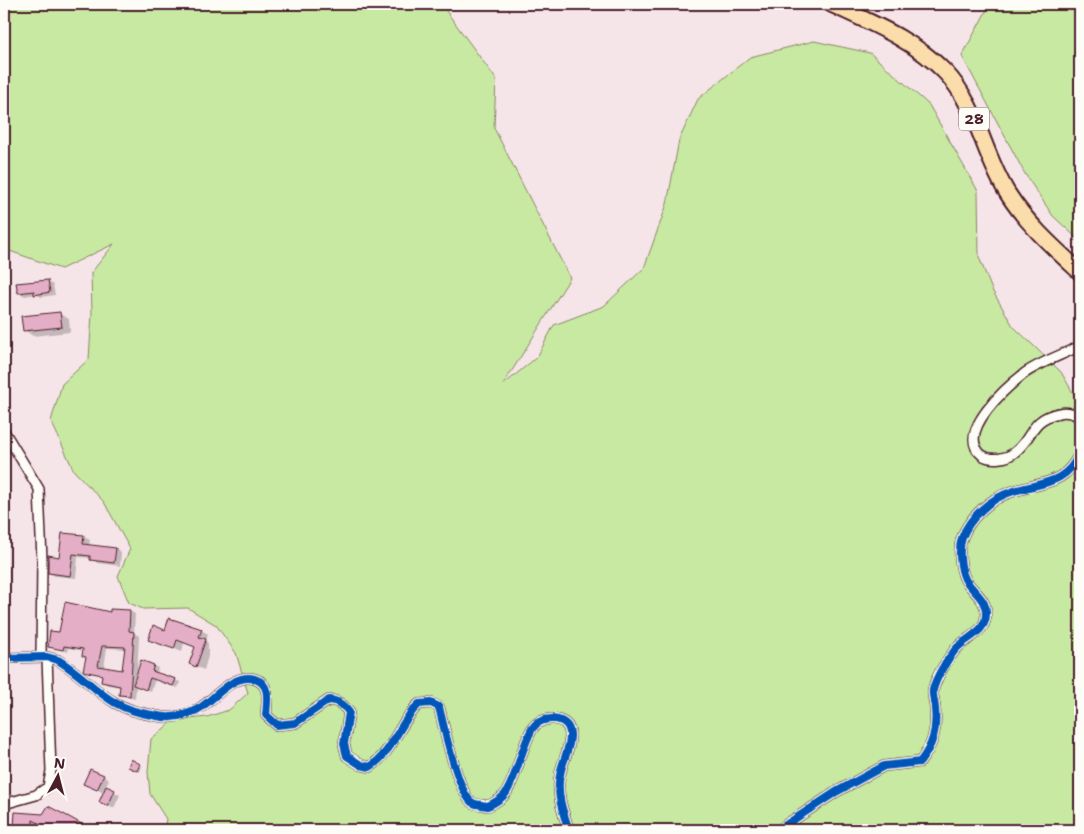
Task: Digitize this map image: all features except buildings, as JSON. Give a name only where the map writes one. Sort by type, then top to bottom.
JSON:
[{"type":"main road","name":"28","points":[[831,4],[909,44],[946,72],[970,108],[1007,194],[1027,220],[1080,272]]},
{"type":"street","points":[[1080,346],[1025,373],[998,398],[980,417],[975,435],[976,446],[981,454],[988,458],[1002,458],[1015,452],[1042,418],[1063,412],[1076,414],[1080,418]]},
{"type":"street","points":[[4,431],[39,489],[44,657],[50,771],[48,787],[36,795],[4,804]]},
{"type":"street","points":[[780,830],[786,824],[836,792],[884,766],[920,762],[934,737],[935,708],[933,691],[956,649],[981,630],[985,623],[987,612],[982,600],[965,579],[959,553],[962,538],[977,514],[991,503],[1010,492],[1048,484],[1065,474],[1080,453]]},
{"type":"street","points":[[4,658],[44,657],[58,660],[121,707],[139,713],[170,718],[199,708],[241,679],[252,678],[262,682],[267,690],[266,715],[277,725],[295,723],[329,700],[334,701],[343,704],[348,712],[344,744],[347,756],[361,765],[370,767],[380,761],[391,747],[409,713],[419,704],[431,703],[439,707],[449,747],[466,796],[473,803],[488,806],[506,794],[524,743],[534,725],[542,720],[558,719],[565,723],[570,733],[568,748],[559,776],[560,805],[569,830]]},
{"type":"green space","points":[[4,4],[441,4],[496,79],[494,128],[570,278],[503,385],[537,357],[554,325],[604,306],[644,268],[667,204],[679,140],[698,99],[750,57],[814,41],[870,53],[929,105],[978,191],[979,257],[992,290],[1013,326],[1061,372],[1080,405],[1080,830],[164,830],[166,819],[150,794],[148,772],[151,739],[173,721],[207,717],[229,710],[248,693],[236,653],[216,625],[188,608],[143,609],[129,603],[118,576],[130,549],[104,502],[74,471],[51,421],[62,384],[89,359],[92,314],[91,273],[114,244],[61,269],[4,249]]},
{"type":"green space","points":[[990,4],[1080,4],[1080,241],[1053,216],[1025,174],[962,56]]},
{"type":"cycle path","points":[[780,830],[836,792],[884,766],[920,762],[931,743],[935,731],[934,685],[955,650],[975,634],[983,626],[985,620],[986,609],[984,604],[965,579],[962,570],[960,548],[965,531],[975,516],[996,499],[1011,492],[1042,484],[1059,477],[1067,472],[1080,453]]},
{"type":"cycle path","points":[[4,658],[47,657],[58,660],[111,701],[136,712],[164,717],[193,712],[232,683],[247,678],[260,681],[264,685],[267,694],[266,715],[277,725],[295,723],[329,700],[336,701],[349,712],[344,744],[347,756],[361,765],[370,767],[385,753],[412,711],[419,704],[431,703],[439,707],[452,759],[468,798],[473,803],[488,806],[501,799],[506,793],[514,777],[525,745],[536,724],[547,719],[560,720],[565,723],[570,734],[559,782],[562,810],[569,830]]}]
